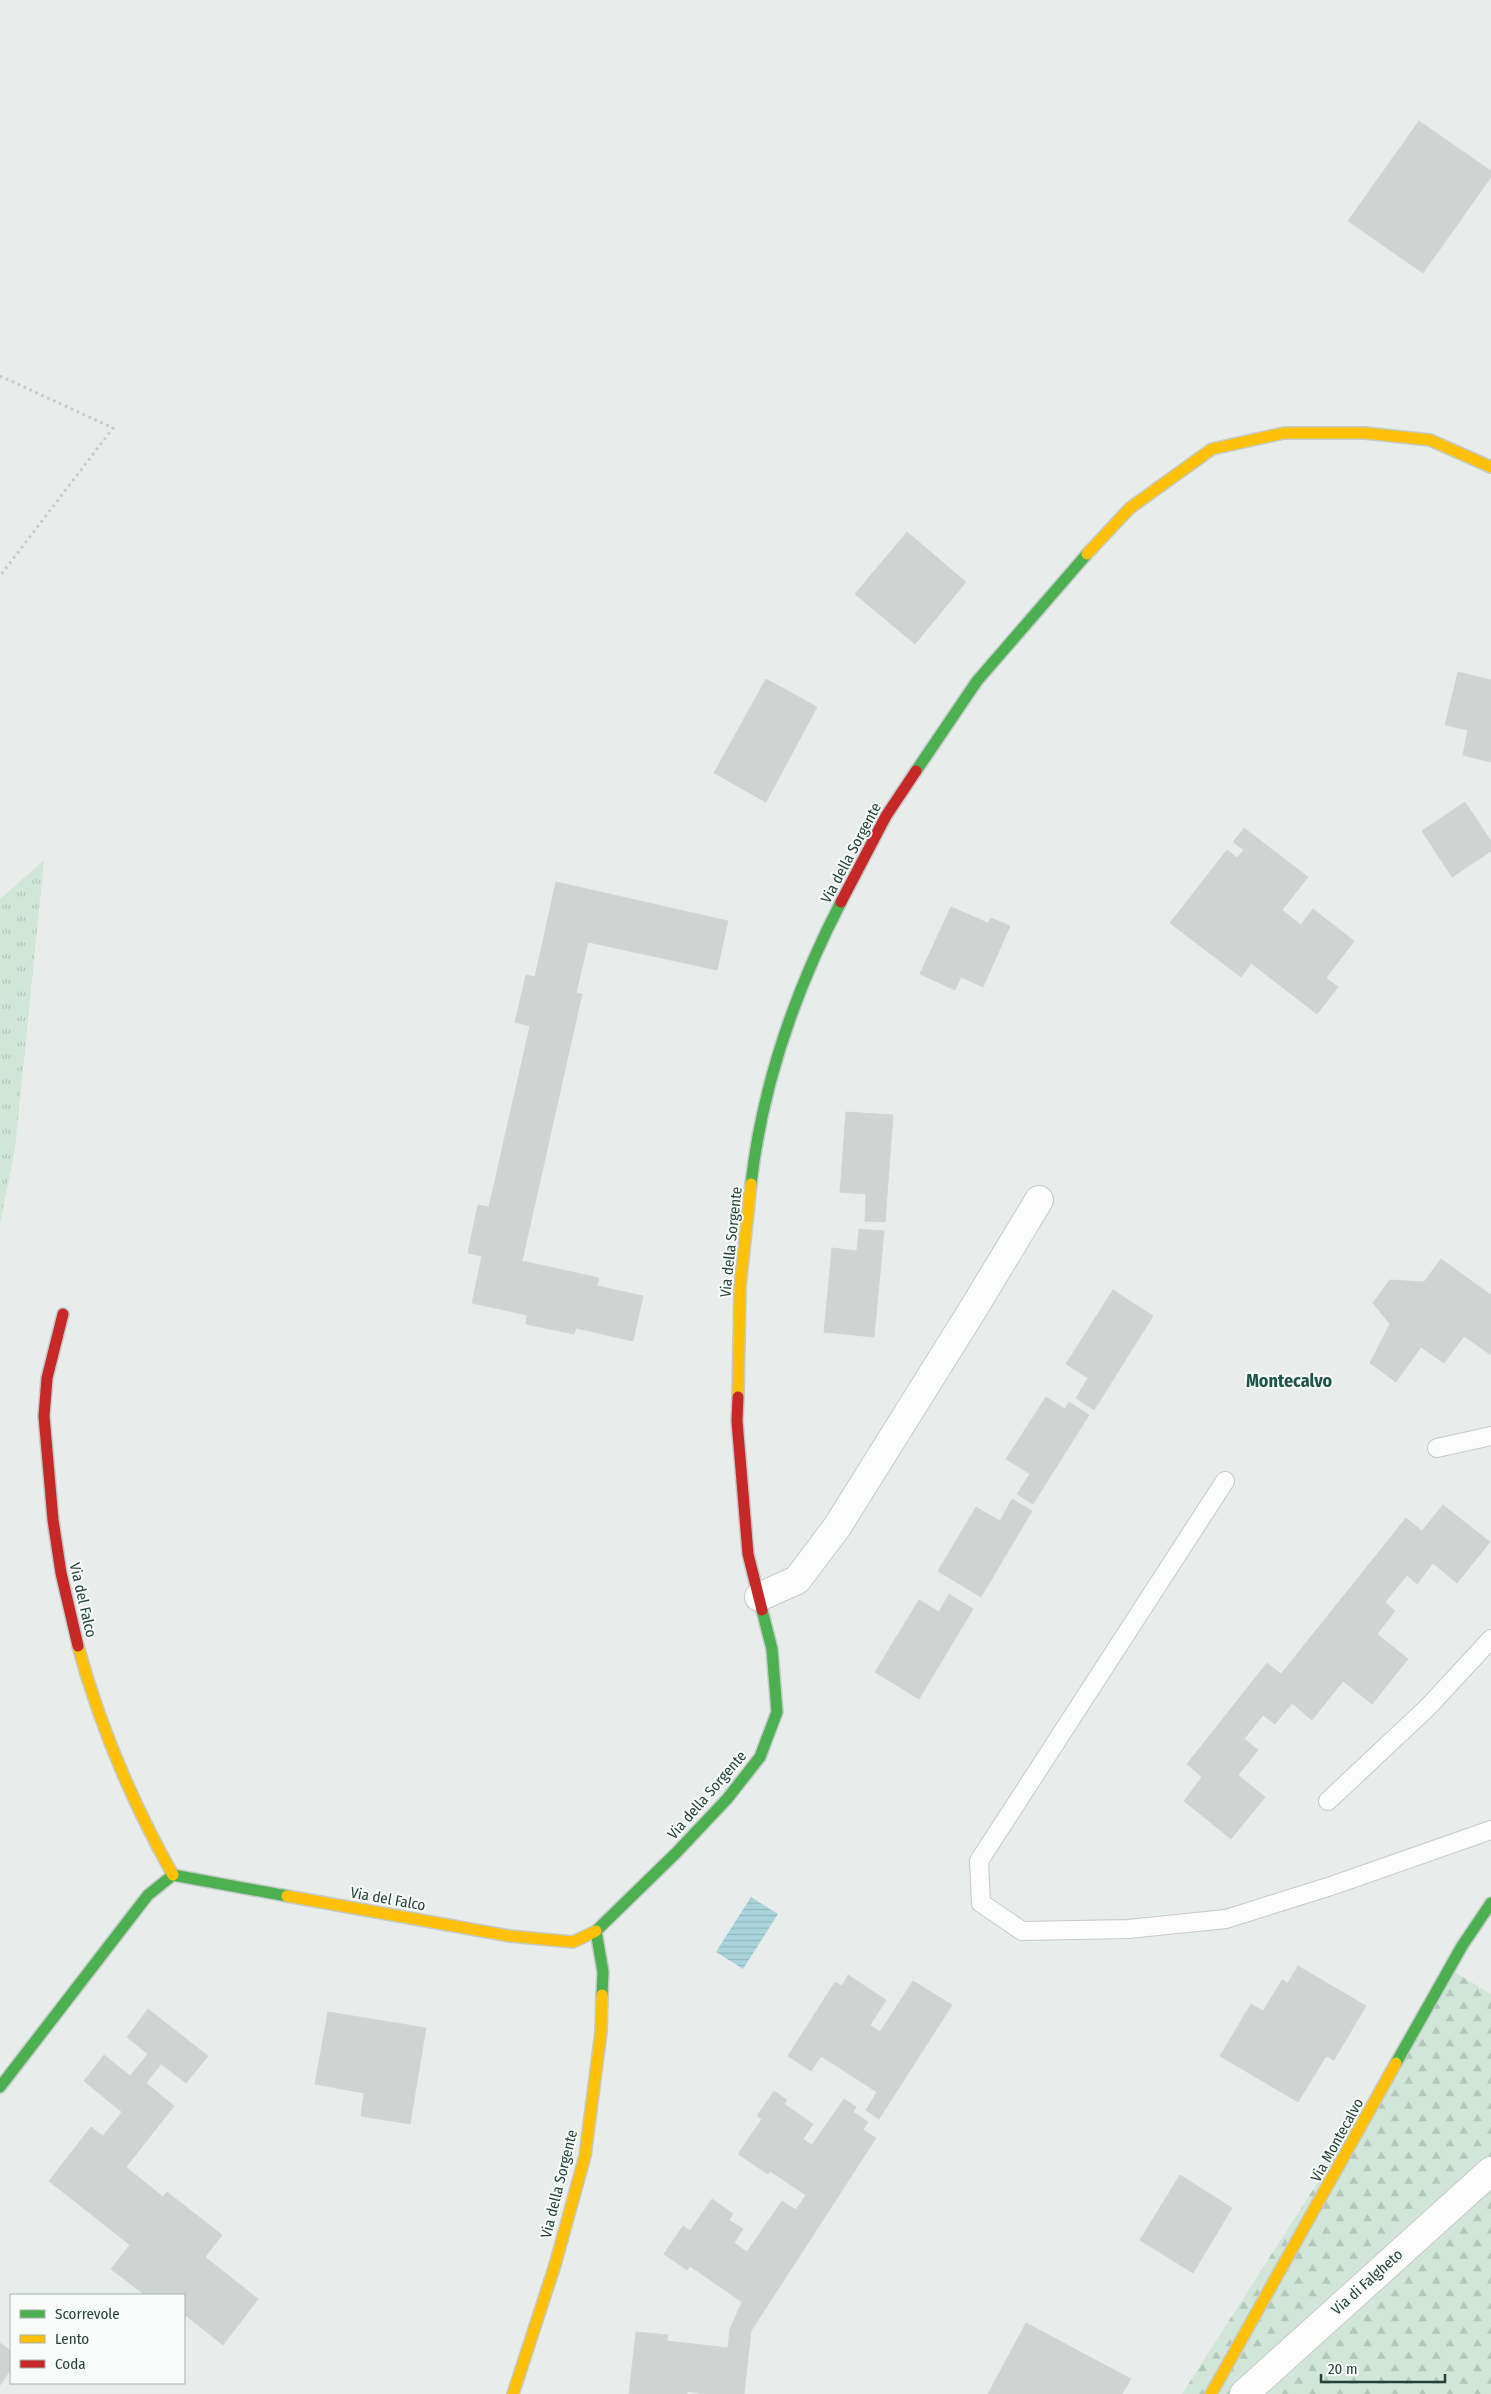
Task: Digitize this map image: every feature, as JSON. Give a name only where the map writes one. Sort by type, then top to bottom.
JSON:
[{"type":"street","name":"Via della Sorgente","points":[[513,2394],[555,2265],[585,2156],[601,2032],[604,1972],[596,1931],[676,1853],[727,1799],[760,1757],[777,1712],[772,1649],[748,1554],[737,1420],[740,1287],[755,1151],[780,1046],[826,931],[886,816],[976,681],[1063,580],[1130,508],[1212,449],[1284,433],[1365,433],[1430,440],[1491,467]]},
{"type":"street","points":[[759,1597],[797,1580],[837,1527],[1039,1200]]},
{"type":"street","name":"Via del Falco","points":[[63,1314],[44,1399],[51,1512],[60,1574],[79,1650],[113,1755],[147,1830],[173,1875],[510,1936],[573,1942],[596,1931]]},
{"type":"street","points":[[0,2086],[148,1895],[173,1875]]},
{"type":"street","name":"Via Montecalvo","points":[[1212,2394],[1462,1946],[1491,1902]]},
{"type":"street","name":"Via di Falgheto","points":[[1244,2394],[1491,2171]]},
{"type":"lane","points":[[1437,1448],[1491,1436]]},
{"type":"lane","points":[[1225,1481],[979,1861],[981,1903],[1022,1930],[1128,1929],[1226,1919],[1334,1885],[1491,1830]]},
{"type":"lane","points":[[1328,1801],[1428,1707],[1491,1638]]},
{"type":"path","points":[[0,376],[113,428],[0,576]]},
{"type":"green space","points":[[44,860],[15,1149],[0,1224],[0,899]]},
{"type":"green space","points":[[1453,1971],[1491,1994],[1491,2394],[1182,2394]]},
{"type":"water","points":[[751,1897],[778,1914],[743,1969],[716,1952]]},
{"type":"building","points":[[1419,121],[1491,171],[1491,177],[1423,273],[1348,221]]},
{"type":"building","points":[[907,532],[966,582],[915,644],[855,594]]},
{"type":"building","points":[[1458,672],[1491,680],[1491,762],[1463,755],[1468,730],[1445,725]]},
{"type":"building","points":[[766,679],[817,707],[766,802],[714,773]]},
{"type":"building","points":[[1465,802],[1491,841],[1491,851],[1452,877],[1422,831]]},
{"type":"building","points":[[1244,828],[1308,877],[1282,910],[1301,925],[1313,909],[1354,941],[1326,978],[1338,987],[1317,1014],[1251,963],[1241,977],[1170,923],[1227,850],[1237,858],[1244,850],[1233,842]]},
{"type":"building","points":[[556,882],[728,921],[717,970],[588,942],[576,993],[582,994],[522,1261],[599,1278],[597,1286],[643,1296],[633,1341],[576,1328],[574,1334],[526,1324],[527,1315],[472,1303],[482,1256],[468,1253],[478,1205],[489,1207],[530,1026],[515,1022],[526,975],[535,977]]},
{"type":"building","points":[[951,907],[988,923],[991,918],[1010,926],[983,987],[961,977],[955,990],[920,974]]},
{"type":"building","points":[[846,1112],[893,1115],[885,1222],[865,1221],[866,1194],[840,1192]]},
{"type":"building","points":[[859,1229],[884,1231],[874,1337],[824,1332],[832,1248],[857,1251]]},
{"type":"building","points":[[1441,1259],[1491,1295],[1491,1355],[1464,1336],[1444,1363],[1421,1347],[1396,1382],[1370,1363],[1390,1324],[1373,1303],[1390,1280],[1424,1282]]},
{"type":"building","points":[[1113,1290],[1153,1316],[1094,1410],[1076,1398],[1088,1378],[1066,1364]]},
{"type":"building","points":[[1046,1397],[1065,1409],[1069,1402],[1089,1415],[1033,1504],[1017,1494],[1030,1474],[1006,1459]]},
{"type":"building","points":[[1012,1499],[1032,1511],[981,1597],[938,1571],[976,1507],[1000,1521]]},
{"type":"building","points":[[1443,1505],[1490,1542],[1457,1583],[1433,1563],[1417,1584],[1407,1575],[1385,1602],[1395,1611],[1377,1634],[1408,1659],[1372,1704],[1343,1681],[1312,1720],[1292,1703],[1275,1724],[1263,1715],[1244,1739],[1258,1750],[1238,1775],[1265,1797],[1231,1839],[1184,1801],[1202,1777],[1187,1764],[1267,1663],[1281,1674],[1406,1518],[1422,1531]]},
{"type":"building","points":[[949,1594],[973,1609],[919,1699],[875,1672],[919,1600],[939,1612]]},
{"type":"building","points":[[1298,1966],[1366,2006],[1334,2060],[1326,2056],[1298,2102],[1220,2056],[1251,2004],[1263,2011],[1282,1980],[1288,1983]]},
{"type":"building","points":[[848,1975],[886,2000],[870,2025],[880,2032],[913,1981],[952,2005],[879,2119],[866,2110],[877,2092],[821,2056],[811,2071],[788,2056],[835,1982],[842,1986]]},
{"type":"building","points":[[148,2009],[208,2056],[186,2083],[161,2064],[146,2083],[174,2106],[126,2167],[163,2197],[167,2192],[222,2235],[205,2257],[258,2299],[223,2345],[185,2315],[185,2294],[144,2294],[111,2269],[130,2245],[49,2181],[91,2127],[103,2136],[122,2112],[84,2081],[104,2055],[130,2076],[148,2054],[127,2037]]},
{"type":"building","points":[[328,2012],[426,2028],[410,2124],[361,2116],[364,2093],[315,2084]]},
{"type":"building","points":[[774,2091],[787,2100],[784,2104],[813,2124],[803,2139],[812,2145],[844,2099],[856,2107],[853,2112],[868,2122],[863,2130],[876,2138],[751,2331],[744,2394],[705,2394],[687,2391],[687,2394],[629,2394],[636,2332],[668,2335],[667,2341],[728,2348],[730,2329],[742,2302],[690,2266],[687,2270],[664,2254],[683,2226],[690,2231],[712,2199],[733,2214],[729,2220],[743,2229],[734,2243],[747,2252],[782,2201],[796,2210],[806,2195],[770,2171],[768,2174],[738,2154],[762,2119],[757,2116]]},
{"type":"building","points":[[1180,2175],[1232,2208],[1193,2273],[1140,2240]]},
{"type":"building","points":[[1026,2323],[1131,2379],[1122,2394],[988,2394]]},
{"type":"building","points":[[0,2343],[10,2350],[10,2370],[0,2385]]},
{"type":"traffic: fast","points":[[916,771],[977,681],[1087,554]]},
{"type":"traffic: fast","points":[[751,1184],[763,1111],[783,1039],[809,969],[841,902]]},
{"type":"traffic: fast","points":[[602,1995],[603,1972],[596,1931],[676,1853],[727,1799],[760,1757],[777,1712],[772,1649],[762,1610]]},
{"type":"traffic: fast","points":[[0,2087],[148,1895],[173,1875],[287,1896]]},
{"type":"traffic: fast","points":[[1396,2063],[1462,1946],[1491,1903]]},
{"type":"traffic: slow","points":[[1087,554],[1130,508],[1212,449],[1284,433],[1365,433],[1430,440],[1491,467]]},
{"type":"traffic: slow","points":[[738,1397],[740,1287],[751,1184]]},
{"type":"traffic: slow","points":[[78,1646],[96,1706],[118,1763],[144,1820],[173,1875]]},
{"type":"traffic: slow","points":[[287,1896],[510,1936],[573,1942],[596,1931]]},
{"type":"traffic: slow","points":[[513,2394],[555,2265],[585,2156],[601,2032],[602,1995]]},
{"type":"traffic: slow","points":[[1211,2394],[1396,2063]]},
{"type":"traffic: jam","points":[[841,902],[886,816],[916,771]]},
{"type":"traffic: jam","points":[[63,1314],[47,1378],[44,1416],[53,1520],[61,1573],[78,1646]]},
{"type":"traffic: jam","points":[[738,1397],[737,1421],[748,1554],[762,1610]]},
{"type":"district","name":"Montecalvo","points":[[1289,1381]]}]
